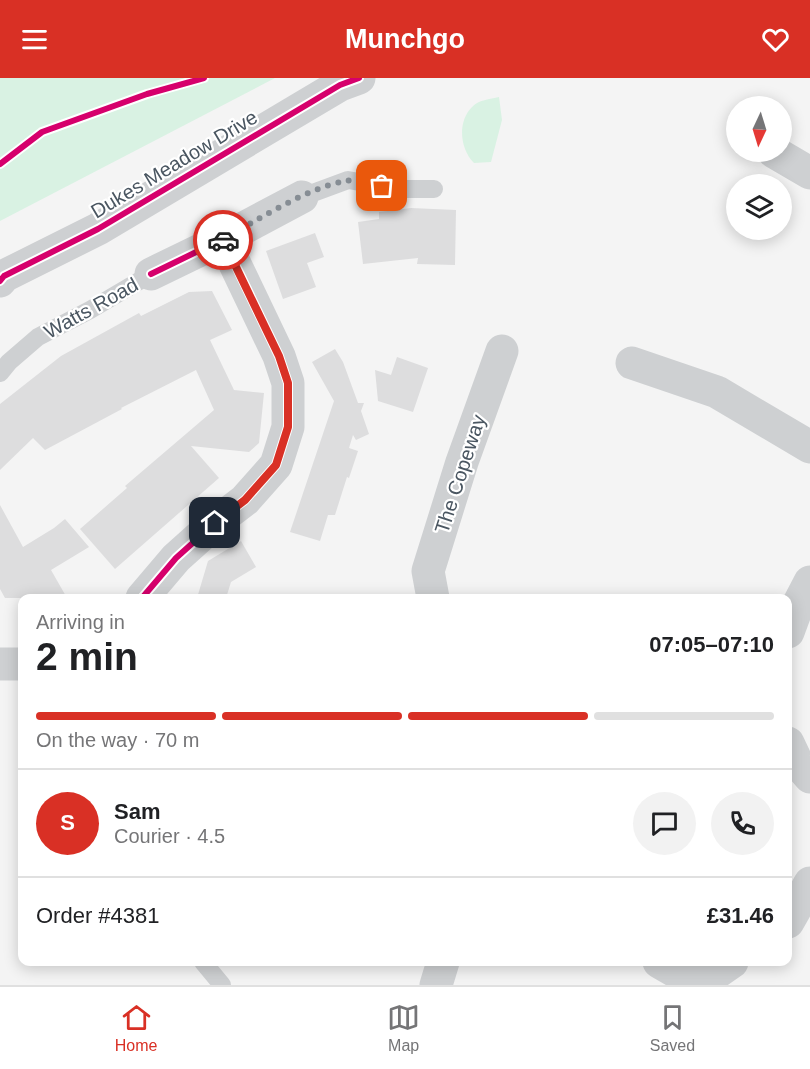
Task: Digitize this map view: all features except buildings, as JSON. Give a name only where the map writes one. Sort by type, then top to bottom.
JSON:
[{"type":"street","name":"Dukes Meadow Drive","points":[[1,278],[98,229],[340,85],[359,78]]},
{"type":"street","points":[[791,162],[810,173]]},
{"type":"street","name":"Watts Road","points":[[151,274],[302,197]]},
{"type":"street","points":[[146,594],[176,558],[245,500],[276,465],[288,427],[288,383],[279,356],[223,239]]},
{"type":"street","name":"The Copeway","points":[[432,594],[428,571],[462,462],[502,351]]},
{"type":"street","points":[[632,363],[717,392],[810,447]]},
{"type":"street","points":[[792,621],[810,582]]},
{"type":"street","points":[[0,664],[18,663]]},
{"type":"street","points":[[792,751],[797,762],[810,777]]},
{"type":"street","points":[[792,915],[810,883]]},
{"type":"street","points":[[436,985],[442,966]]},
{"type":"street","points":[[666,966],[699,985],[726,966]]},
{"type":"lane","name":"Watts Road","points":[[302,197],[348,180],[400,189],[434,189]]},
{"type":"lane","name":"Watts Road","points":[[0,373],[38,337],[151,274]]},
{"type":"lane","points":[[206,966],[222,985]]},
{"type":"green space","points":[[0,78],[275,78],[0,221]]},
{"type":"green space","points":[[499,97],[502,120],[491,162],[474,163],[463,143],[464,120],[467,113],[477,103]]},
{"type":"cycle path","points":[[0,164],[42,132],[147,94],[204,78]]},
{"type":"cycle path","points":[[0,281],[4,276],[98,229],[340,85],[359,78]]},
{"type":"cycle path","points":[[145,594],[176,558],[245,500],[276,465],[288,427],[288,383],[279,356],[223,239],[151,274]]},
{"type":"way so far","points":[[223,240],[320,189],[348,180],[382,186]]},
{"type":"route","points":[[215,523],[245,500],[276,465],[288,427],[288,383],[279,356],[223,240]]}]
